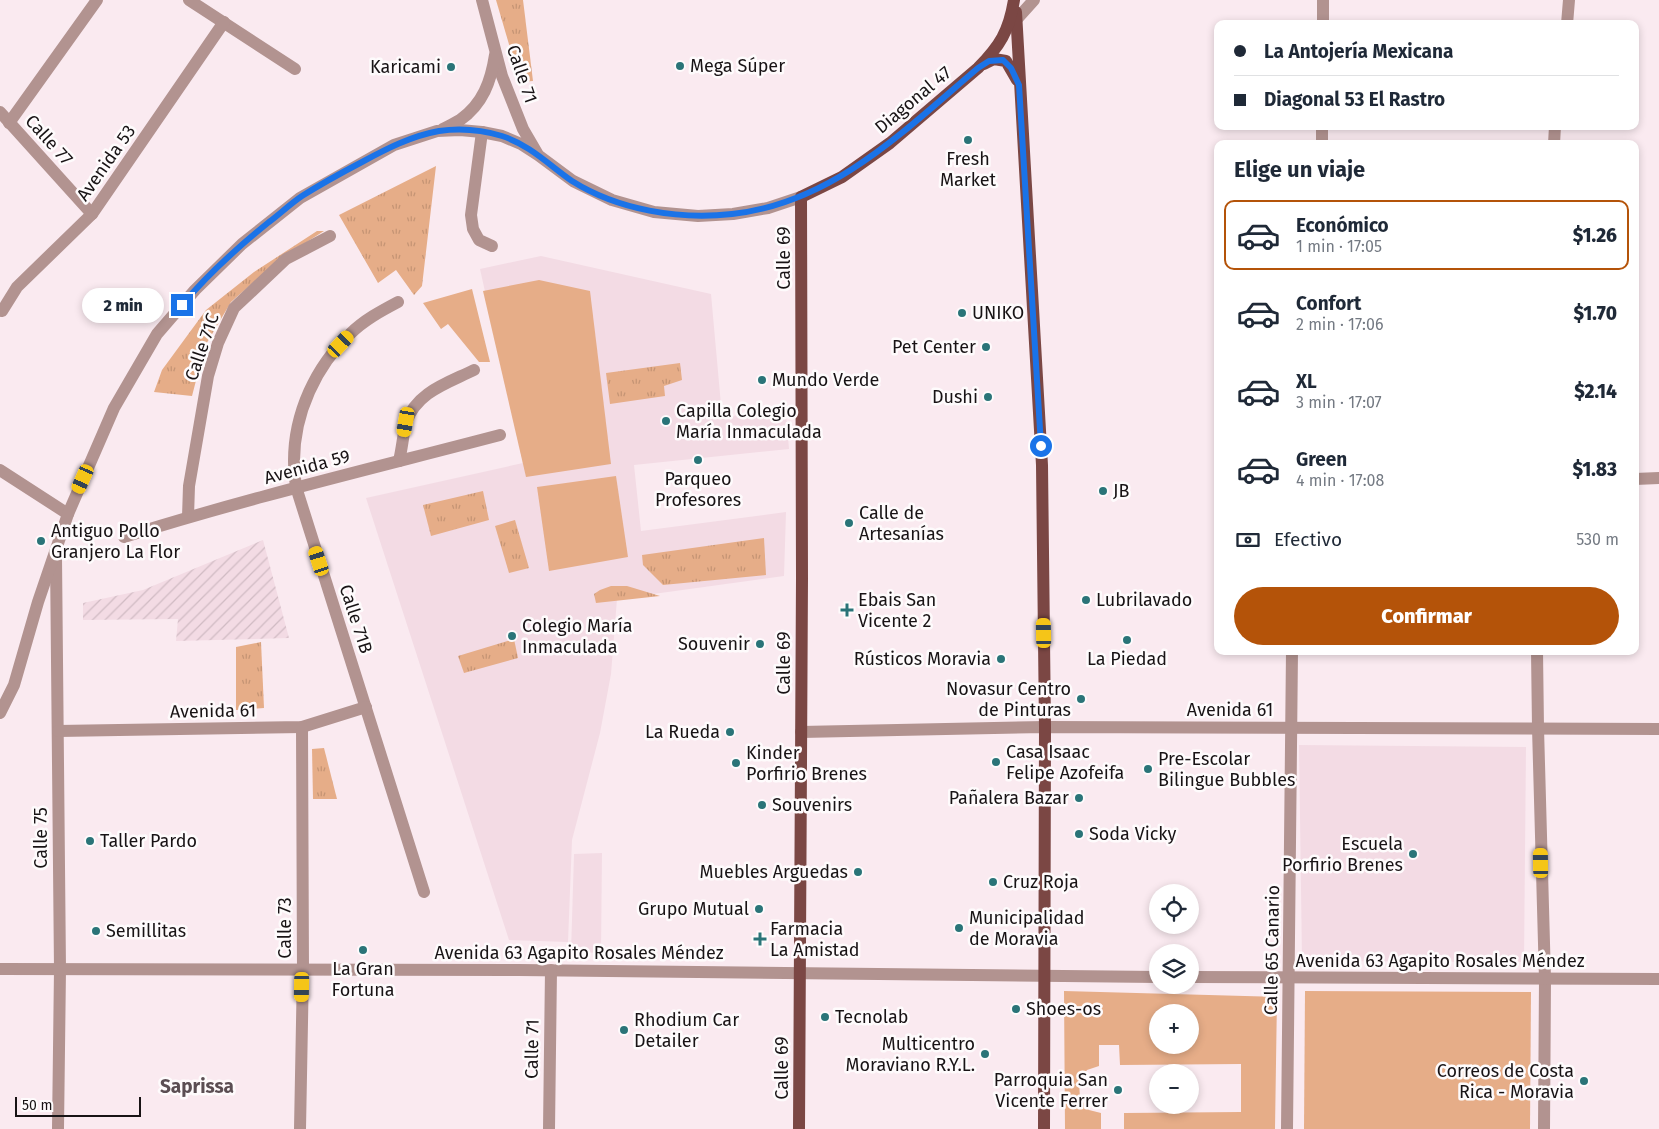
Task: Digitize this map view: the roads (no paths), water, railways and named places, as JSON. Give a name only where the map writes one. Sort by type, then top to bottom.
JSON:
[{"type":"main road","points":[[1015,0],[1042,465],[1045,727],[1044,1129]]},
{"type":"main road","name":"Diagonal 47","points":[[801,197],[842,177],[890,143],[978,68],[1001,42],[1008,27],[1015,0]]},
{"type":"main road","points":[[978,68],[989,61],[1003,60],[1011,68],[1019,85]]},
{"type":"main road","name":"Calle 69","points":[[799,1129],[801,197]]},
{"type":"street","points":[[10,122],[97,0]]},
{"type":"street","points":[[190,0],[295,69]]},
{"type":"street","name":"Calle 71","points":[[482,0],[502,76],[523,129],[538,155]]},
{"type":"street","points":[[1016,20],[1034,0]]},
{"type":"street","points":[[1323,0],[1323,20]]},
{"type":"street","points":[[1568,20],[1570,0]]},
{"type":"street","name":"Avenida 53","points":[[2,311],[17,286],[92,214],[224,22]]},
{"type":"street","points":[[0,713],[14,685],[55,547],[68,514],[119,400],[157,334],[195,290],[242,244],[300,198],[394,145],[437,132],[461,119],[480,100],[491,77],[495,50]]},
{"type":"street","name":"Calle 77","points":[[0,112],[92,214]]},
{"type":"street","points":[[437,132],[460,130],[502,136],[521,144],[573,181],[612,200],[654,212],[698,216],[733,214],[768,208],[801,197]]},
{"type":"street","points":[[482,132],[472,215],[473,229],[480,240],[492,246]]},
{"type":"street","name":"Calle 71C","points":[[188,517],[189,486],[208,376],[218,343],[234,308],[286,259],[330,236]]},
{"type":"street","name":"Calle 71B","points":[[398,302],[373,315],[350,333],[331,354],[316,378],[304,404],[297,431],[294,459],[296,488],[424,892]]},
{"type":"street","points":[[400,461],[406,422],[416,403],[428,392],[474,370]]},
{"type":"street","name":"Avenida 59","points":[[124,537],[188,517],[500,435]]},
{"type":"street","points":[[0,470],[68,514]]},
{"type":"street","points":[[1639,479],[1659,478]]},
{"type":"street","name":"Calle 75","points":[[55,547],[60,969],[58,1129]]},
{"type":"street","name":"Calle 65 Canario","points":[[1287,1129],[1292,655]]},
{"type":"street","points":[[1537,655],[1544,979],[1544,1129]]},
{"type":"street","name":"Avenida 61","points":[[58,731],[302,727],[366,707]]},
{"type":"street","name":"Calle 73","points":[[300,1129],[303,969],[302,727]]},
{"type":"street","name":"Avenida 61","points":[[800,732],[1045,727],[1659,729]]},
{"type":"street","name":"Avenida 63 Agapito Rosales Méndez","points":[[0,969],[551,970],[1149,977]]},
{"type":"street","name":"Calle 71","points":[[549,1129],[551,970]]},
{"type":"street","name":"Avenida 63 Agapito Rosales Méndez","points":[[1199,977],[1659,979]]},
{"type":"place","name":"Mega Súper","points":[[680,66]]},
{"type":"place","name":"Karicami","points":[[451,67]]},
{"type":"place","name":"Fresh Market","points":[[968,140]]},
{"type":"place","name":"UNIKO","points":[[962,313]]},
{"type":"place","name":"Pet Center","points":[[986,347]]},
{"type":"place","name":"Mundo Verde","points":[[762,380]]},
{"type":"place","name":"Dushi","points":[[988,397]]},
{"type":"place","name":"Capilla Colegio María Inmaculada","points":[[666,421]]},
{"type":"place","name":"Parqueo Profesores","points":[[698,460]]},
{"type":"place","name":"JB","points":[[1103,491]]},
{"type":"place","name":"Calle de Artesanías","points":[[849,523]]},
{"type":"place","name":"Antiguo Pollo Granjero La Flor","points":[[41,541]]},
{"type":"place","name":"Lubrilavado","points":[[1086,600]]},
{"type":"place","name":"Ebais San Vicente 2","points":[[847,610]]},
{"type":"place","name":"Colegio María Inmaculada","points":[[512,636]]},
{"type":"place","name":"La Piedad","points":[[1127,640]]},
{"type":"place","name":"Souvenir","points":[[760,644]]},
{"type":"place","name":"Rústicos Moravia","points":[[1001,659]]},
{"type":"place","name":"Novasur Centro de Pinturas","points":[[1081,699]]},
{"type":"place","name":"La Rueda","points":[[730,732]]},
{"type":"place","name":"Casa Isaac Felipe Azofeifa","points":[[996,762]]},
{"type":"place","name":"Kinder Porfirio Brenes","points":[[736,763]]},
{"type":"place","name":"Pre-Escolar Bilingue Bubbles","points":[[1148,769]]},
{"type":"place","name":"Pañalera Bazar","points":[[1079,798]]},
{"type":"place","name":"Souvenirs","points":[[762,805]]},
{"type":"place","name":"Soda Vicky","points":[[1079,834]]},
{"type":"place","name":"Taller Pardo","points":[[90,841]]},
{"type":"place","name":"Escuela Porfirio Brenes","points":[[1413,854]]},
{"type":"place","name":"Muebles Arguedas","points":[[858,872]]},
{"type":"place","name":"Cruz Roja","points":[[993,882]]},
{"type":"place","name":"Grupo Mutual","points":[[759,909]]},
{"type":"place","name":"Municipalidad de Moravia","points":[[959,928]]},
{"type":"place","name":"Semillitas","points":[[96,931]]},
{"type":"place","name":"Farmacia La Amistad","points":[[760,939]]},
{"type":"place","name":"La Gran Fortuna","points":[[363,950]]},
{"type":"place","name":"Shoes-os","points":[[1016,1009]]},
{"type":"place","name":"Tecnolab","points":[[825,1017]]},
{"type":"place","name":"Rhodium Car Detailer","points":[[624,1030]]},
{"type":"place","name":"Multicentro Moraviano R.Y.L.","points":[[985,1054]]},
{"type":"place","name":"Correos de Costa Rica - Moravia","points":[[1584,1081]]},
{"type":"place","name":"Parroquia San Vicente Ferrer","points":[[1118,1090]]},
{"type":"district","name":"Saprissa","points":[[197,1086]]}]
